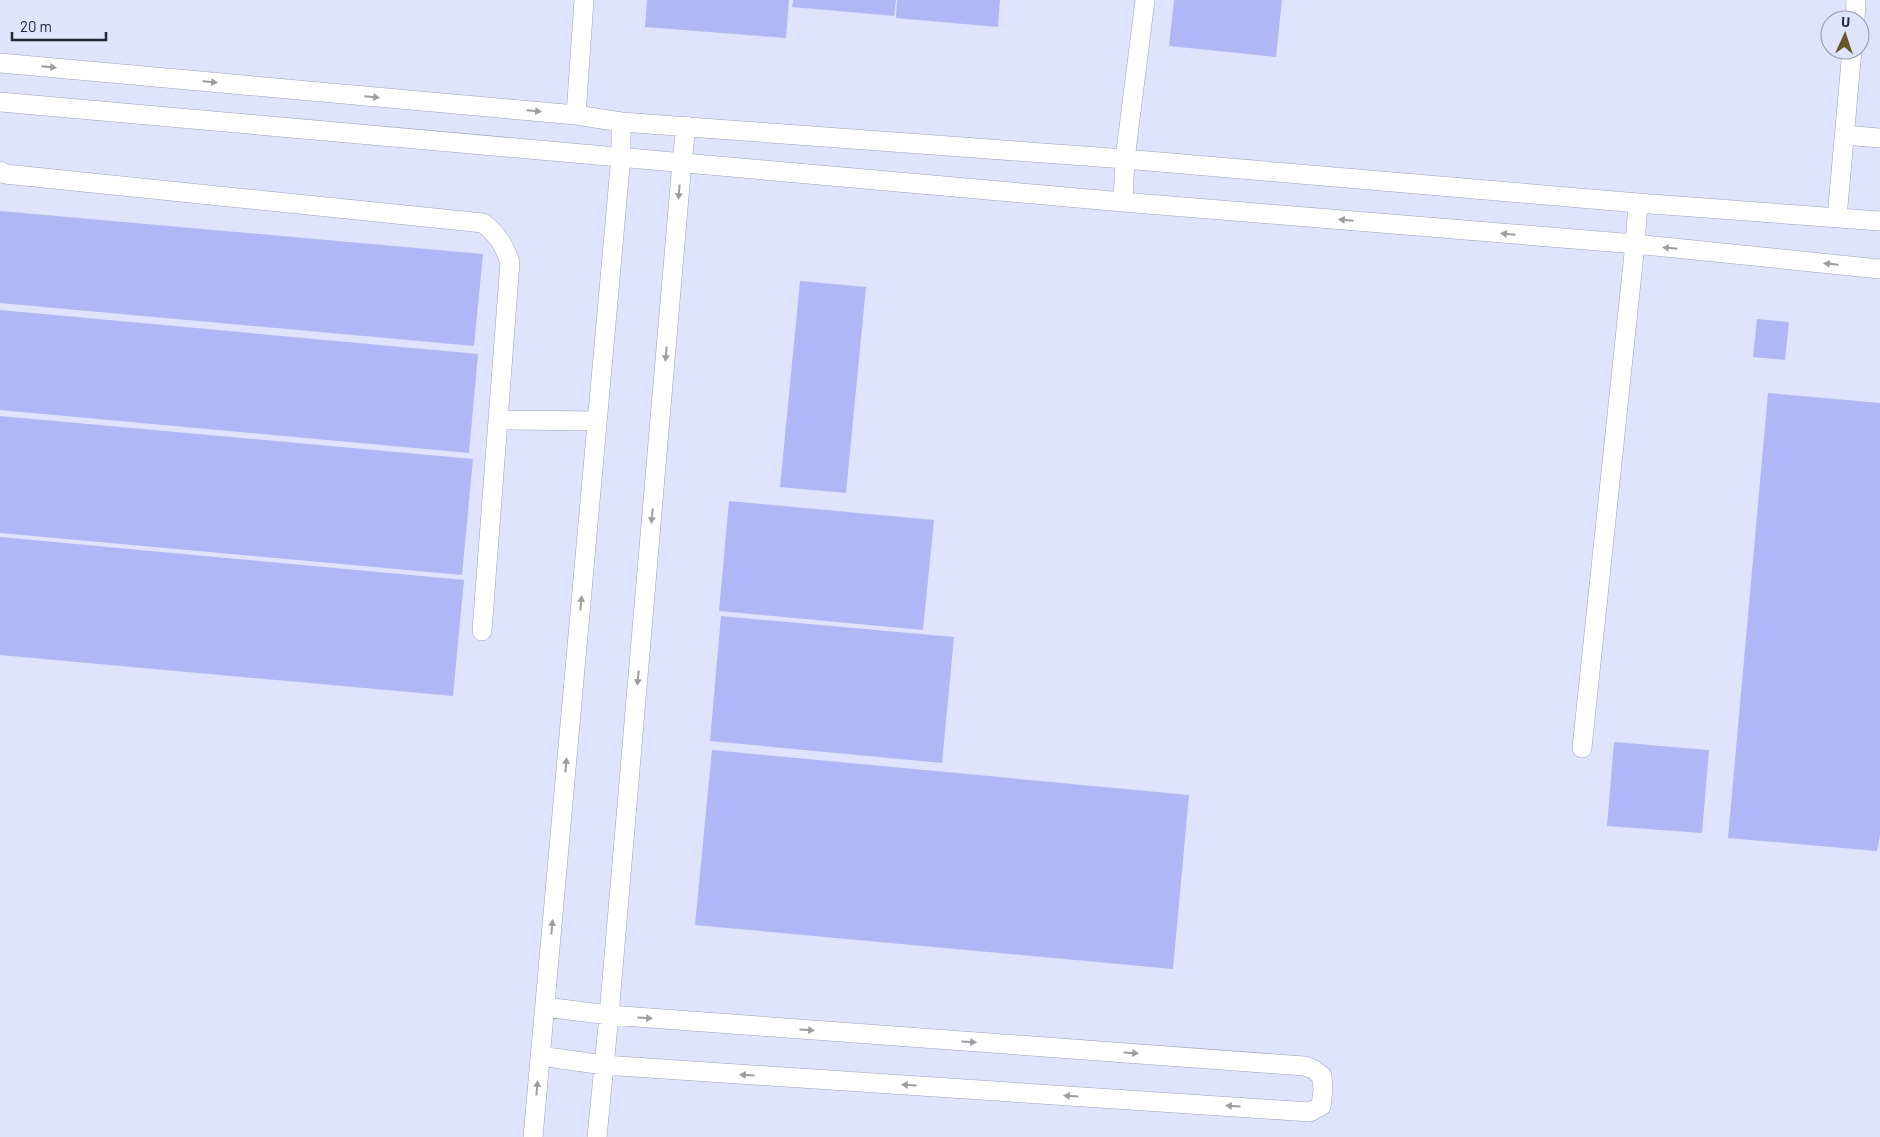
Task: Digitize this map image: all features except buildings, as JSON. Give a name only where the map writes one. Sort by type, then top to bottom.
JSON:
[{"type":"lane","points":[[576,115],[584,0]]},
{"type":"lane","points":[[1123,202],[1125,159],[1145,0]]},
{"type":"lane","points":[[1837,217],[1851,60]]},
{"type":"lane","points":[[0,63],[576,115],[621,122],[1125,159],[1638,203],[1880,221]]},
{"type":"lane","points":[[0,102],[1123,202],[1635,244],[1880,269]]},
{"type":"lane","points":[[533,1137],[621,156],[621,122]]},
{"type":"lane","points":[[597,1137],[686,126]]},
{"type":"lane","points":[[1844,135],[1880,138]]},
{"type":"lane","points":[[0,171],[6,174],[483,223],[493,231],[500,240],[510,262],[482,631]]},
{"type":"lane","points":[[1582,748],[1638,203]]},
{"type":"lane","points":[[498,420],[597,421]]},
{"type":"lane","points":[[540,1056],[604,1065],[1310,1112],[1321,1106],[1323,1090],[1322,1076],[1313,1069],[1304,1066],[609,1015],[545,1007]]}]
